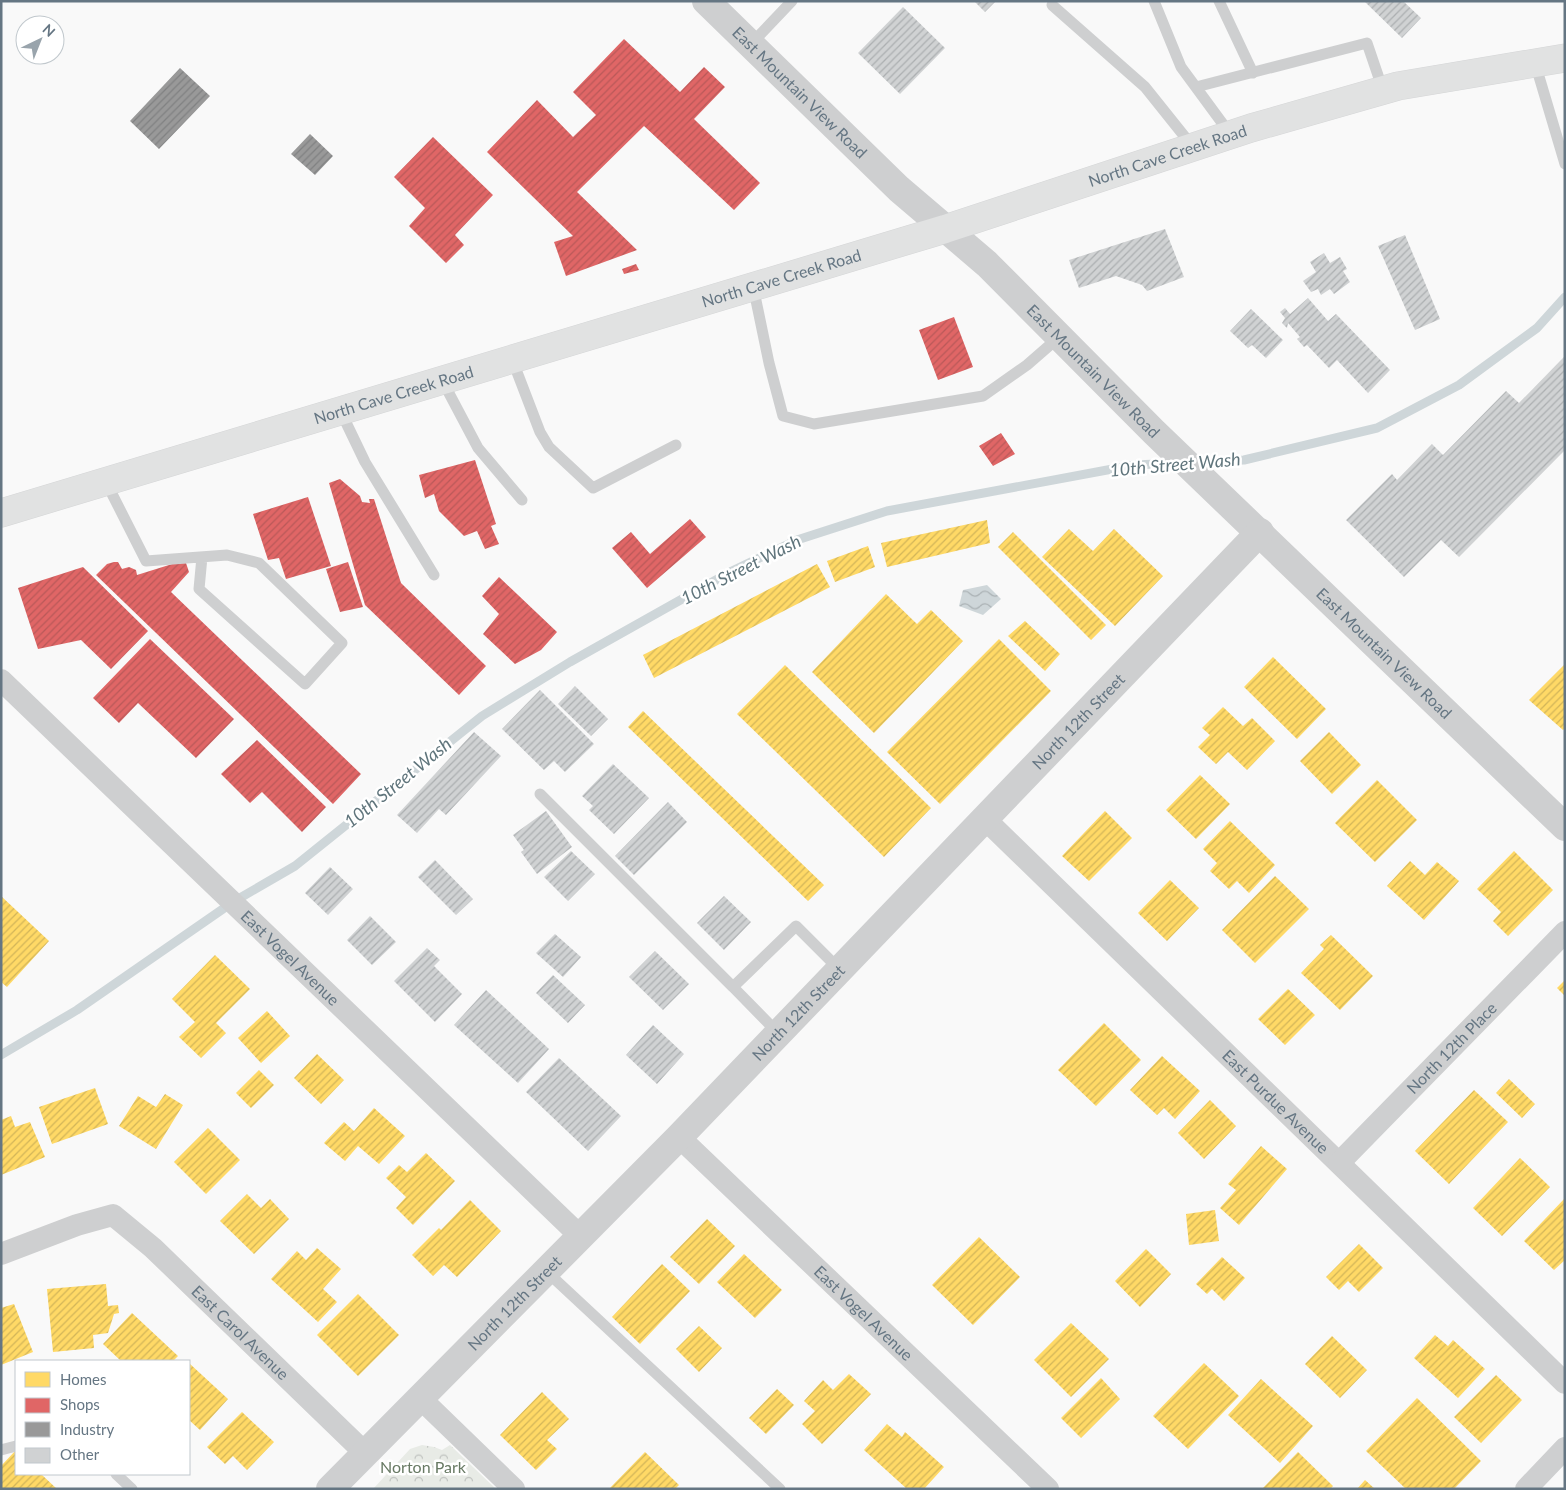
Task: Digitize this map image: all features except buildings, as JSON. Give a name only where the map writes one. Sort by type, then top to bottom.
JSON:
[{"type":"main road","name":"North Cave Creek Road","points":[[1,513],[105,480],[512,360],[945,228],[1231,134],[1398,86],[1565,58]]},
{"type":"street","name":"East Mountain View Road","points":[[706,1],[899,189],[987,264],[1058,338],[1154,432],[1565,827]]},
{"type":"street","name":"North 12th Street","points":[[330,1489],[679,1137],[986,820],[1260,532]]},
{"type":"street","name":"East Vogel Avenue","points":[[1,680],[580,1236]]},
{"type":"street","name":"East Purdue Avenue","points":[[986,820],[1565,1383]]},
{"type":"street","name":"North 12th Place","points":[[1339,1162],[1565,932]]},
{"type":"street","name":"East Vogel Avenue","points":[[679,1137],[1048,1489]]},
{"type":"street","name":"East Carol Avenue","points":[[1,1254],[77,1225],[113,1215],[153,1248],[365,1452]]},
{"type":"street","points":[[420,1398],[514,1489]]},
{"type":"street","points":[[1526,1489],[1565,1448]]},
{"type":"lane","points":[[750,44],[792,1]]},
{"type":"lane","points":[[1154,1],[1180,67],[1231,134]]},
{"type":"lane","points":[[1218,1],[1253,73]]},
{"type":"lane","points":[[1052,5],[1144,87],[1193,147]]},
{"type":"lane","points":[[1196,88],[1367,42],[1383,90]]},
{"type":"lane","points":[[1535,63],[1565,164]]},
{"type":"lane","points":[[753,286],[769,363],[784,416],[814,424],[983,396],[1028,365],[1058,338]]},
{"type":"lane","points":[[512,360],[540,432],[549,446],[593,488],[676,445]]},
{"type":"lane","points":[[442,380],[478,448],[522,500]]},
{"type":"lane","points":[[340,410],[365,462],[434,575]]},
{"type":"lane","points":[[105,480],[146,561],[202,556],[228,555],[259,563],[342,643],[305,684],[199,589],[202,556]]},
{"type":"lane","points":[[540,794],[779,1034]]},
{"type":"lane","points":[[732,988],[796,926],[840,970]]},
{"type":"lane","points":[[546,1271],[780,1489]]},
{"type":"lane","points":[[1,1450],[15,1446]]},
{"type":"lane","points":[[117,1475],[132,1489]]},
{"type":"green space","name":"Norton Park","points":[[422,1445],[442,1450],[450,1445],[496,1489],[373,1489],[410,1449]]},
{"type":"water","points":[[987,585],[1001,599],[983,615],[959,606],[963,590]]},
{"type":"waterway","name":"10th Street Wash","points":[[1194,462],[1244,460],[1377,428],[1459,385],[1537,328],[1565,297]]},
{"type":"waterway","name":"10th Street Wash","points":[[1,1055],[77,1010],[233,902],[295,866],[482,716],[570,662],[732,571],[797,540],[887,511],[1134,465],[1179,463]]}]
